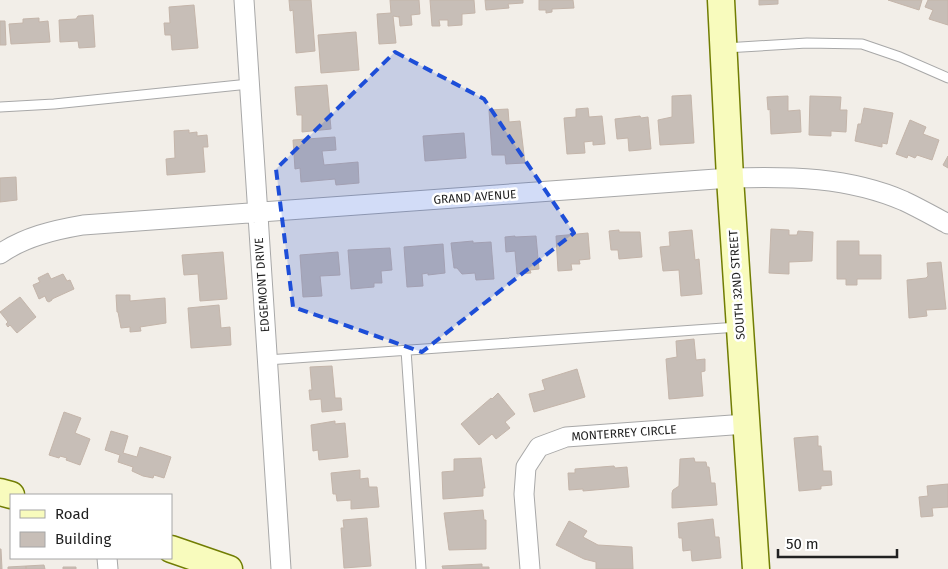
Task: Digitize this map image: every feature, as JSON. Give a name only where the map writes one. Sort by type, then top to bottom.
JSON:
[{"type":"street","name":"EDGEMONT DRIVE","points":[[244,0],[281,569]]},
{"type":"street","name":"SOUTH 32ND STREET","points":[[721,0],[730,178],[756,569]]},
{"type":"street","name":"GRAND AVENUE","points":[[0,254],[26,240],[54,230],[83,225],[730,178],[780,176],[827,180],[867,189],[903,201],[948,224]]},
{"type":"street","name":"MONTERREY CIRCLE","points":[[530,569],[524,494],[526,467],[539,447],[566,437],[746,424]]},
{"type":"street","points":[[172,549],[229,569]]},
{"type":"lane","points":[[723,48],[807,43],[862,44],[900,57],[948,78]]},
{"type":"lane","points":[[0,107],[54,104],[249,84]]},
{"type":"lane","points":[[267,360],[740,327]]},
{"type":"lane","points":[[406,350],[422,569]]},
{"type":"highlighted area","points":[[395,52],[484,99],[574,233],[422,352],[293,307],[276,169]]},
{"type":"building","points":[[289,0],[311,0],[315,51],[296,53],[293,10],[290,11]]},
{"type":"building","points":[[390,0],[419,0],[420,14],[411,15],[412,25],[400,26],[399,16],[393,16],[396,43],[379,44],[377,14],[391,13]]},
{"type":"building","points":[[430,0],[474,0],[475,13],[462,14],[462,25],[448,26],[448,20],[439,20],[440,26],[432,26]]},
{"type":"building","points":[[485,0],[523,0],[523,3],[508,4],[509,8],[486,10]]},
{"type":"building","points":[[539,0],[573,0],[574,8],[552,9],[552,12],[546,13],[546,10],[539,10]]},
{"type":"building","points":[[759,0],[778,0],[778,4],[759,5]]},
{"type":"building","points":[[888,0],[922,0],[919,10]]},
{"type":"building","points":[[928,0],[948,0],[948,25],[929,19],[933,10],[925,7]]},
{"type":"building","points":[[194,5],[198,48],[172,50],[171,35],[165,35],[164,23],[170,23],[169,7]]},
{"type":"building","points":[[93,15],[95,47],[79,48],[78,41],[60,42],[59,20]]},
{"type":"building","points":[[39,18],[39,22],[48,21],[50,42],[11,44],[9,24],[23,23],[23,19]]},
{"type":"building","points":[[0,21],[5,21],[6,45],[0,45]]},
{"type":"building","points":[[356,32],[359,70],[321,73],[318,35]]},
{"type":"building","points":[[327,85],[331,129],[302,132],[302,115],[297,115],[295,87]]},
{"type":"building","points":[[691,95],[694,143],[660,145],[658,120],[672,117],[672,96]]},
{"type":"building","points":[[788,96],[788,111],[800,110],[801,132],[771,134],[770,109],[768,110],[767,97]]},
{"type":"building","points":[[810,96],[841,97],[840,110],[847,110],[846,132],[831,131],[831,136],[809,135]]},
{"type":"building","points":[[588,108],[589,117],[602,116],[605,144],[593,145],[593,141],[584,142],[585,153],[567,154],[564,118],[576,117],[576,109]]},
{"type":"building","points":[[864,108],[893,113],[887,144],[882,143],[882,147],[855,141],[858,124],[861,124]]},
{"type":"building","points":[[508,109],[509,122],[520,121],[525,163],[506,164],[505,155],[492,155],[489,110]]},
{"type":"building","points":[[640,116],[641,118],[648,117],[651,149],[629,151],[628,138],[617,139],[615,119]]},
{"type":"building","points":[[910,120],[926,127],[923,134],[939,140],[932,160],[917,155],[915,158],[908,155],[907,158],[896,154]]},
{"type":"building","points":[[189,130],[189,133],[197,132],[197,136],[207,135],[208,147],[203,147],[205,172],[167,175],[166,159],[175,158],[174,131]]},
{"type":"building","points":[[464,133],[466,158],[425,161],[423,136]]},
{"type":"building","points":[[335,137],[336,150],[322,151],[324,165],[358,162],[359,183],[336,185],[335,179],[301,182],[300,168],[295,169],[293,140]]},
{"type":"building","points":[[948,156],[948,168],[943,165]]},
{"type":"building","points":[[16,177],[17,200],[0,202],[0,178]]},
{"type":"building","points":[[771,229],[789,230],[789,235],[797,235],[798,231],[813,232],[812,261],[789,262],[789,274],[769,273]]},
{"type":"building","points":[[619,230],[619,232],[640,232],[642,257],[619,259],[618,250],[611,250],[609,231]]},
{"type":"building","points":[[692,230],[695,260],[699,259],[702,294],[681,296],[679,270],[663,271],[660,247],[670,246],[669,232]]},
{"type":"building","points":[[588,233],[590,259],[579,260],[580,264],[571,264],[572,270],[558,271],[556,236]]},
{"type":"building","points":[[536,236],[539,269],[530,270],[531,273],[517,274],[515,251],[506,252],[505,237]]},
{"type":"building","points":[[473,241],[473,243],[491,242],[494,279],[476,280],[475,273],[462,274],[457,268],[454,268],[451,243]]},
{"type":"building","points":[[837,241],[859,241],[859,255],[881,255],[881,279],[857,279],[857,285],[846,285],[846,279],[837,279]]},
{"type":"building","points":[[443,244],[445,273],[422,274],[423,286],[407,287],[404,247]]},
{"type":"building","points":[[390,248],[392,270],[381,271],[382,283],[374,283],[374,287],[351,289],[348,250]]},
{"type":"building","points":[[223,252],[227,299],[200,301],[198,274],[184,275],[182,255]]},
{"type":"building","points":[[338,252],[340,275],[320,276],[322,296],[303,297],[300,255]]},
{"type":"building","points":[[941,262],[946,309],[926,310],[927,316],[909,318],[907,280],[926,278],[928,276],[927,263]]},
{"type":"building","points":[[48,273],[51,279],[63,274],[67,281],[70,280],[74,289],[49,302],[45,296],[39,299],[33,285],[40,282],[38,278]]},
{"type":"building","points":[[116,295],[130,295],[130,301],[165,298],[166,323],[140,327],[141,331],[130,332],[130,327],[121,328],[117,312]]},
{"type":"building","points":[[20,297],[36,317],[17,333],[10,325],[8,327],[6,324],[8,322],[0,312]]},
{"type":"building","points":[[219,305],[221,328],[230,327],[231,345],[191,348],[188,308]]},
{"type":"building","points":[[694,339],[696,360],[705,359],[705,371],[701,372],[703,396],[669,399],[666,359],[677,357],[676,341]]},
{"type":"building","points":[[332,366],[335,398],[341,398],[342,410],[322,412],[321,399],[310,400],[309,390],[312,390],[310,367]]},
{"type":"building","points":[[577,369],[585,397],[534,412],[529,394],[545,390],[542,380]]},
{"type":"building","points":[[498,393],[515,414],[505,422],[510,428],[496,439],[492,434],[479,445],[461,424]]},
{"type":"building","points":[[64,412],[81,418],[75,433],[90,439],[80,465],[66,460],[67,458],[49,455]]},
{"type":"building","points":[[335,421],[335,424],[345,423],[348,457],[319,460],[318,450],[313,451],[311,425]]},
{"type":"building","points":[[111,431],[128,436],[123,453],[137,457],[140,447],[171,457],[164,478],[154,475],[153,478],[143,476],[132,471],[133,467],[118,462],[120,455],[105,450]]},
{"type":"building","points":[[818,436],[818,446],[821,446],[823,471],[831,471],[832,485],[821,486],[821,489],[799,491],[794,438]]},
{"type":"building","points":[[481,458],[485,488],[483,488],[483,496],[443,499],[442,472],[454,471],[454,459]]},
{"type":"building","points":[[694,458],[695,462],[706,462],[707,467],[709,467],[711,483],[715,483],[717,505],[672,508],[672,493],[679,486],[680,459]]},
{"type":"building","points":[[614,466],[615,468],[627,467],[629,487],[583,491],[583,489],[569,490],[568,473],[575,473],[575,469]]},
{"type":"building","points":[[360,470],[360,479],[368,478],[369,487],[377,487],[379,507],[351,509],[351,500],[337,501],[336,494],[333,494],[331,473]]},
{"type":"building","points":[[948,484],[948,507],[932,508],[933,516],[921,517],[919,497],[928,496],[927,486]]},
{"type":"building","points":[[483,510],[484,520],[486,520],[486,549],[449,550],[444,513]]},
{"type":"building","points":[[367,518],[371,566],[344,568],[341,528],[344,528],[343,520]]},
{"type":"building","points":[[713,519],[715,537],[719,537],[721,558],[692,561],[691,550],[683,551],[682,538],[679,538],[678,523]]},
{"type":"building","points":[[569,521],[587,531],[583,537],[598,545],[632,547],[633,569],[596,569],[596,562],[584,559],[556,545]]},
{"type":"building","points":[[1,549],[2,569],[0,569]]},
{"type":"building","points":[[482,564],[482,567],[489,567],[489,569],[443,569],[442,566]]},
{"type":"building","points":[[44,565],[45,569],[26,569],[26,566]]},
{"type":"building","points":[[26,566],[26,569],[8,569],[8,567]]},
{"type":"building","points":[[63,567],[76,567],[76,569],[63,569]]}]
